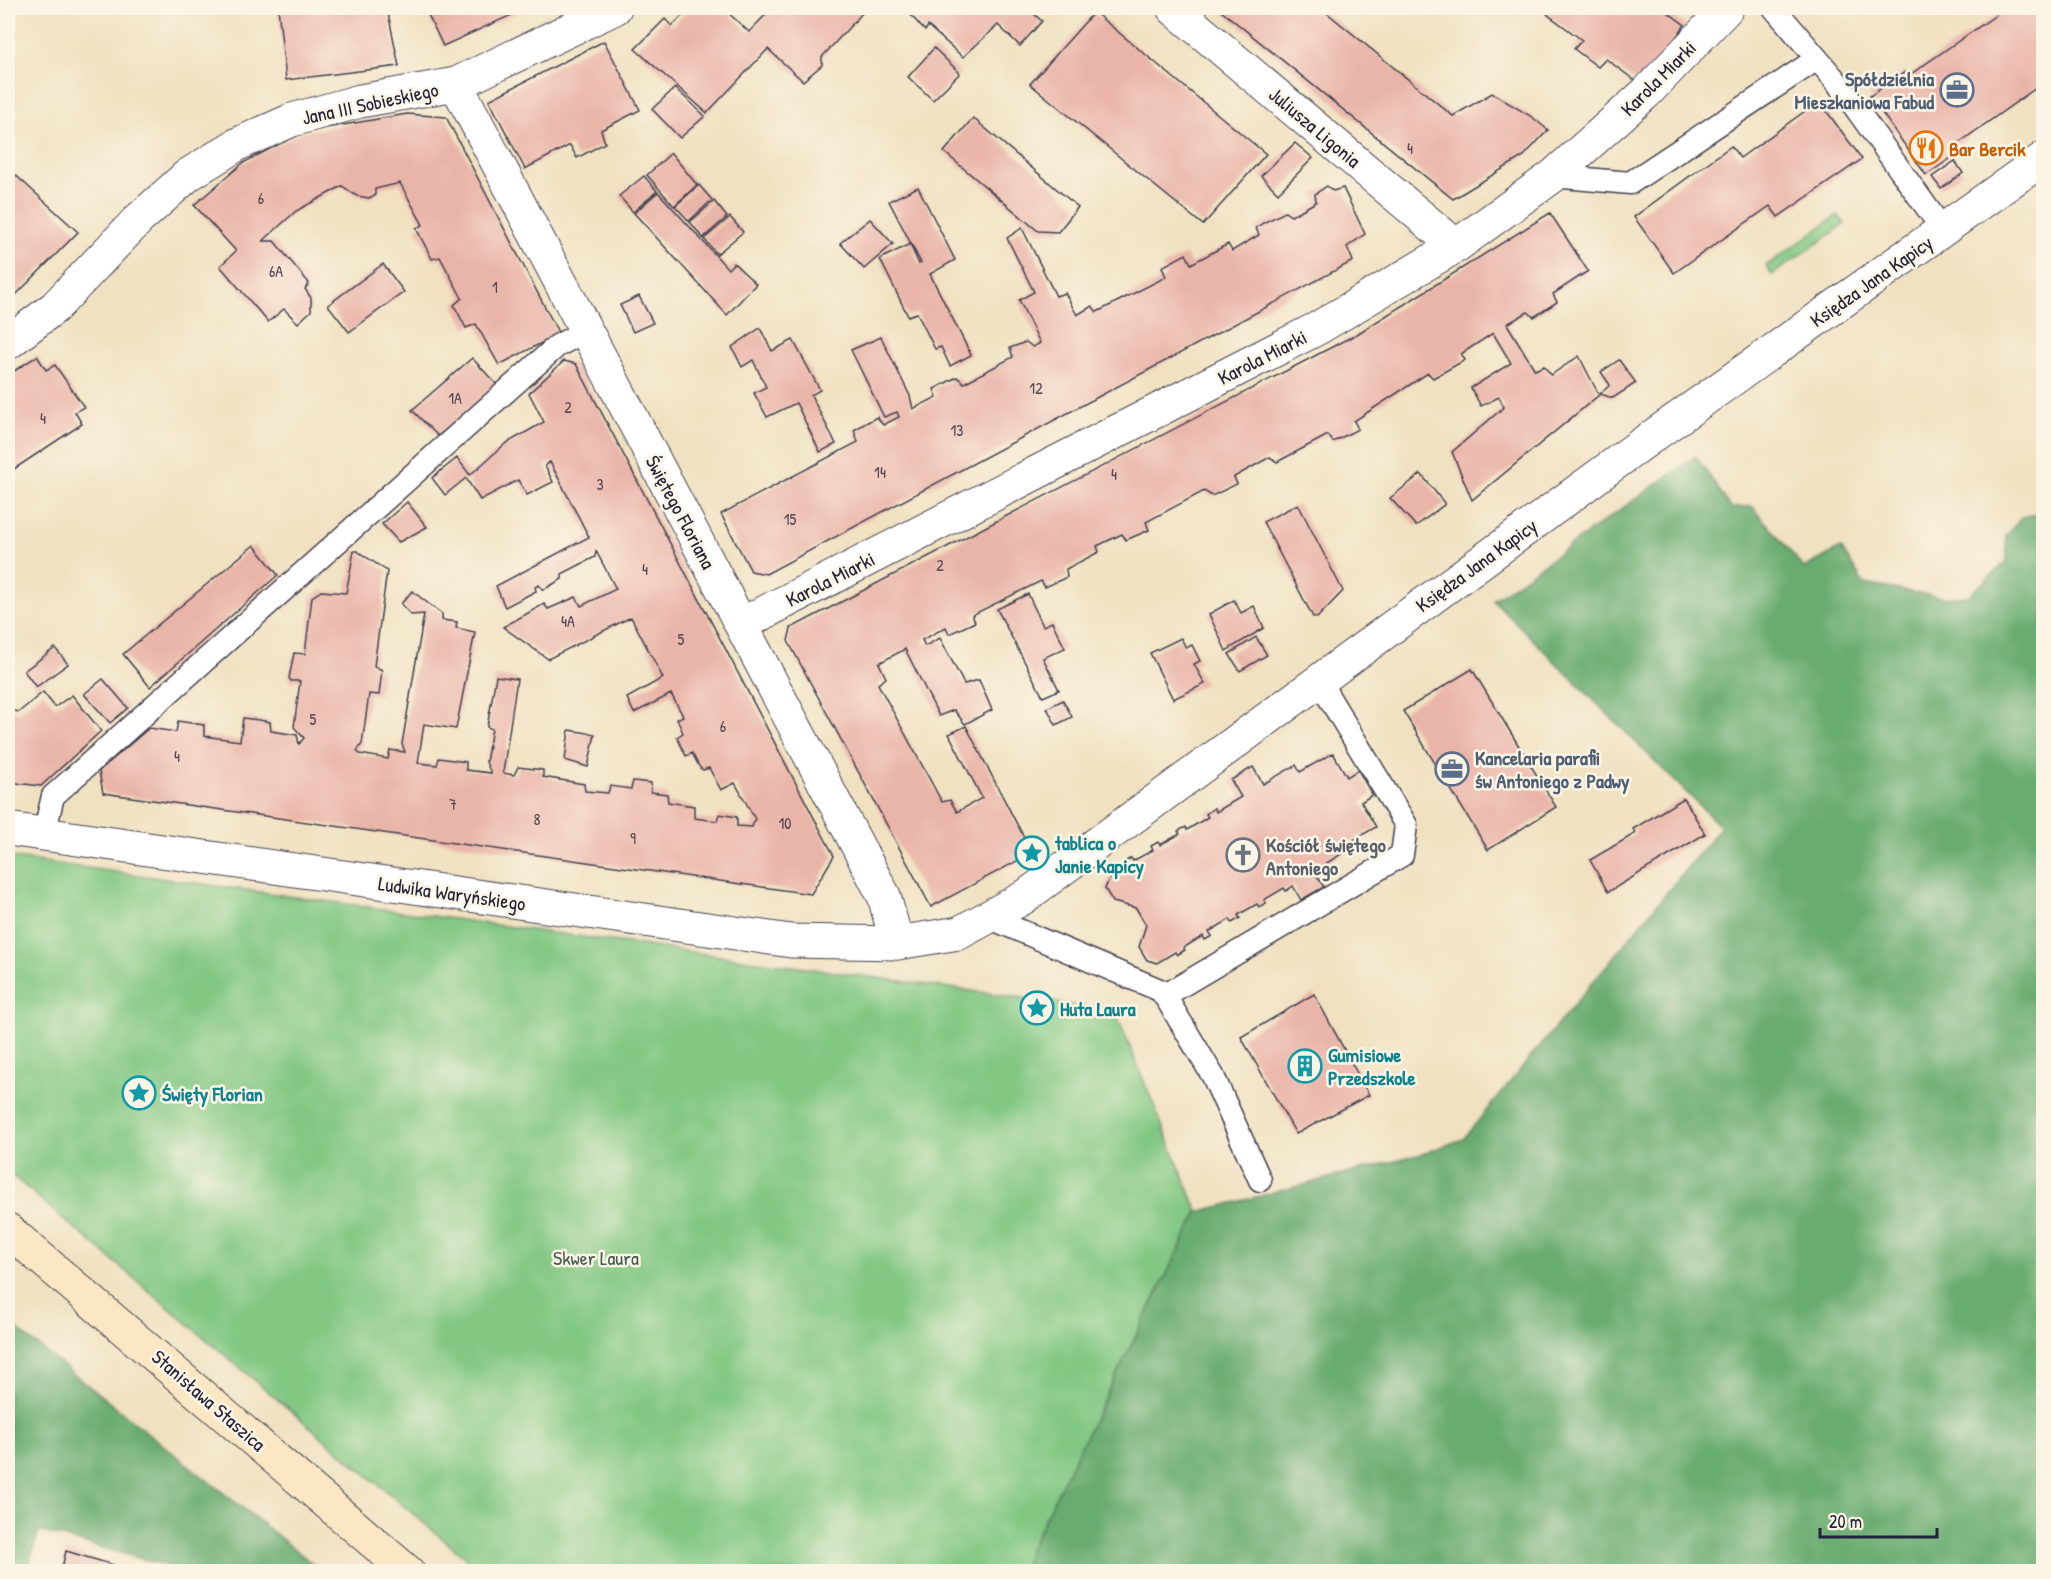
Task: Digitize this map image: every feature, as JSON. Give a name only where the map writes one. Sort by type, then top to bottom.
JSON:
[{"type":"main road","name":"Stanisława Staszica","points":[[8,1230],[408,1572]]},
{"type":"street","name":"Jana III Sobieskiego","points":[[8,343],[56,307],[138,220],[188,175],[238,144],[292,120],[360,101],[456,84],[615,8]]},
{"type":"street","name":"Juliusza Ligonia","points":[[1173,8],[1456,246]]},
{"type":"street","name":"Karola Miarki","points":[[742,624],[1318,328],[1456,246],[1553,176],[1646,93],[1727,8]]},
{"type":"street","name":"Świętego Floriana","points":[[456,84],[884,896],[897,943]]},
{"type":"street","name":"Księdza Jana Kapicy","points":[[897,943],[959,933],[1032,891],[1642,443],[2043,158]]},
{"type":"street","name":"Ludwika Waryńskiego","points":[[8,829],[791,941],[897,943]]},
{"type":"lane","points":[[1774,8],[1817,59],[1944,230]]},
{"type":"lane","points":[[1553,176],[1630,183],[1817,59]]},
{"type":"lane","points":[[44,834],[53,796],[557,346],[585,332]]},
{"type":"lane","points":[[1164,996],[1402,855],[1406,825],[1319,681]]},
{"type":"lane","points":[[988,917],[1162,991],[1213,1076],[1260,1180]]},
{"type":"green space","points":[[1838,215],[1845,224],[1772,275],[1766,266]]},
{"type":"green space","points":[[1696,456],[1731,508],[1752,506],[1804,568],[1841,548],[1864,584],[1946,598],[1968,596],[2007,561],[2006,536],[2022,517],[2043,513],[2043,1571],[1022,1571],[1029,1550],[1198,1212],[1422,1154],[1463,1139],[1721,827],[1493,600]]},
{"type":"green space","name":"Skwer Laura","points":[[8,857],[1115,1011],[1198,1212],[1029,1550],[1022,1571],[482,1572],[8,1172]]},
{"type":"green space","points":[[8,1322],[322,1571],[187,1571],[39,1531],[27,1571],[8,1571]]},
{"type":"building","points":[[278,8],[387,8],[399,66],[286,80]]},
{"type":"building","points":[[425,8],[527,8],[443,46]]},
{"type":"building","points":[[690,8],[723,8],[749,32],[772,8],[862,8],[865,10],[822,57],[822,65],[803,81],[768,49],[707,113],[635,49],[665,19],[672,26]]},
{"type":"building","points":[[911,8],[1027,8],[1042,21],[1020,46],[998,25],[963,57],[928,26],[925,31],[908,12]]},
{"type":"building","points":[[1218,8],[1321,8],[1453,116],[1492,93],[1532,117],[1548,130],[1524,156],[1453,199]]},
{"type":"building","points":[[1552,8],[1662,8],[1685,25],[1641,85],[1606,59],[1598,67],[1574,49],[1582,40],[1547,14]]},
{"type":"building","name":"Spółdzielnia Mieszkaniowa Fabud","points":[[1994,8],[2043,9],[2043,83],[1956,145],[1960,152],[1926,175],[1870,96],[1905,72],[1908,76],[1996,15]]},
{"type":"building","points":[[1094,12],[1266,154],[1203,225],[1030,84]]},
{"type":"building","points":[[604,41],[640,110],[601,130],[605,143],[577,158],[570,145],[525,169],[489,100]]},
{"type":"building","points":[[934,48],[960,73],[933,100],[908,77]]},
{"type":"building","points":[[675,88],[705,116],[680,138],[652,109]]},
{"type":"building","points":[[1819,101],[1862,159],[1778,217],[1770,206],[1674,273],[1634,217],[1731,146],[1740,158]]},
{"type":"building","points":[[407,114],[446,117],[559,334],[499,365],[476,324],[466,328],[454,305],[462,298],[440,257],[432,259],[416,228],[423,225],[400,183],[375,189],[375,196],[369,198],[357,196],[342,186],[296,211],[263,241],[274,241],[309,283],[305,289],[311,298],[311,311],[298,323],[284,309],[268,322],[220,266],[236,251],[194,205],[243,163],[302,132]]},
{"type":"building","points":[[973,118],[1078,207],[1058,232],[1038,231],[944,152]]},
{"type":"building","points":[[1295,143],[1313,158],[1278,193],[1261,176]]},
{"type":"building","points":[[671,153],[697,185],[674,206],[647,175]]},
{"type":"building","points":[[1955,161],[1963,173],[1941,189],[1932,177]]},
{"type":"building","points":[[8,170],[78,232],[8,303]]},
{"type":"building","points":[[644,176],[657,191],[633,212],[619,196]]},
{"type":"building","points":[[699,185],[712,200],[689,221],[675,206]]},
{"type":"building","points":[[1327,186],[1333,191],[1343,188],[1365,234],[1347,247],[1353,261],[766,574],[751,571],[721,514],[858,442],[854,430],[864,424],[877,417],[883,425],[899,417],[897,412],[884,417],[851,350],[881,337],[910,396],[913,409],[937,397],[934,389],[957,377],[964,383],[1013,357],[1010,348],[1026,342],[1033,347],[1040,343],[1019,300],[1034,292],[1007,238],[1022,228],[1056,296],[1065,293],[1077,315],[1092,306],[1097,312],[1166,277],[1162,267],[1186,254],[1191,264],[1228,244],[1232,251],[1259,235],[1256,228],[1263,223],[1285,212],[1291,216],[1316,202],[1315,194]]},
{"type":"building","points":[[918,187],[955,260],[930,274],[971,355],[950,366],[941,347],[935,349],[917,313],[908,316],[880,259],[910,244],[919,264],[921,263],[889,201]]},
{"type":"building","points":[[658,192],[728,269],[734,263],[756,284],[727,315],[634,213]]},
{"type":"building","points":[[714,201],[727,217],[703,238],[690,222]]},
{"type":"building","points":[[1550,213],[1588,271],[1553,294],[1557,302],[1534,317],[1528,312],[1507,324],[1535,370],[1544,366],[1551,375],[1579,356],[1599,395],[1472,500],[1452,452],[1504,407],[1499,397],[1481,406],[1471,388],[1511,363],[1493,333],[1461,354],[1465,360],[1433,378],[1428,373],[1354,421],[1358,429],[1333,442],[1328,435],[1277,462],[1270,457],[1234,477],[1237,484],[1212,496],[1204,491],[1146,522],[1149,530],[1126,540],[1122,534],[1097,546],[1099,552],[1066,569],[1067,577],[1045,587],[1041,581],[972,615],[975,622],[949,634],[946,627],[922,640],[925,646],[940,638],[964,684],[979,680],[992,710],[965,724],[954,710],[939,716],[905,649],[879,663],[886,678],[878,684],[942,802],[950,800],[957,812],[982,798],[949,734],[966,726],[1032,853],[931,907],[788,641],[791,628],[1357,334]]},
{"type":"building","points":[[730,217],[743,232],[717,254],[704,239]]},
{"type":"building","points":[[870,219],[893,244],[864,269],[840,243]]},
{"type":"building","points":[[383,264],[404,292],[349,332],[328,305]]},
{"type":"building","points":[[639,296],[653,323],[633,332],[620,305]]},
{"type":"building","points":[[760,328],[772,351],[793,340],[820,390],[811,395],[836,444],[820,452],[796,403],[767,417],[754,393],[766,387],[753,360],[742,367],[732,347]]},
{"type":"building","points":[[37,356],[46,370],[55,365],[84,407],[75,412],[82,424],[8,473],[8,375]]},
{"type":"building","points":[[472,358],[498,386],[438,436],[412,410]]},
{"type":"building","points":[[1619,360],[1636,383],[1613,398],[1600,394],[1610,385],[1601,372]]},
{"type":"building","points":[[564,361],[576,364],[834,856],[811,894],[103,793],[99,771],[149,728],[176,732],[178,721],[204,725],[204,736],[240,741],[243,718],[270,722],[271,731],[297,735],[299,744],[304,738],[294,727],[300,681],[291,681],[289,678],[294,653],[305,654],[312,597],[321,591],[346,593],[354,551],[357,551],[387,571],[374,666],[382,670],[379,695],[369,694],[362,744],[357,751],[360,754],[388,759],[390,750],[405,752],[402,744],[424,614],[411,615],[401,604],[412,591],[442,614],[442,620],[457,622],[456,628],[475,632],[456,729],[424,724],[418,763],[437,765],[439,758],[466,762],[466,770],[491,773],[486,762],[492,729],[487,727],[496,676],[517,679],[503,773],[514,775],[518,767],[543,770],[543,777],[584,784],[585,791],[608,793],[610,786],[631,789],[633,781],[651,783],[651,792],[667,794],[668,802],[694,806],[694,818],[717,821],[719,814],[737,817],[737,826],[752,827],[755,819],[735,783],[721,790],[709,768],[703,770],[700,768],[692,753],[686,756],[677,737],[683,733],[677,719],[683,716],[671,694],[634,713],[627,698],[663,678],[631,617],[548,659],[503,627],[544,604],[548,609],[576,597],[581,606],[616,589],[596,551],[595,557],[562,574],[562,579],[543,590],[539,585],[535,587],[536,591],[505,607],[496,586],[589,537],[550,462],[545,466],[553,482],[527,495],[518,480],[480,500],[466,478],[445,495],[432,478],[457,458],[470,475],[505,444],[544,422],[529,393]]},
{"type":"building","points":[[1421,474],[1445,504],[1416,526],[1390,498]]},
{"type":"building","points":[[407,502],[427,527],[399,542],[382,524]]},
{"type":"building","points":[[1298,504],[1343,591],[1317,618],[1313,617],[1263,522]]},
{"type":"building","points":[[254,545],[278,575],[150,687],[123,654]]},
{"type":"building","points":[[1028,594],[1043,626],[1052,622],[1065,648],[1043,658],[1059,690],[1043,697],[997,609]]},
{"type":"building","points":[[1234,600],[1241,613],[1254,606],[1264,628],[1226,651],[1209,614]]},
{"type":"building","points":[[1256,637],[1267,655],[1240,671],[1229,654]]},
{"type":"building","points":[[1181,638],[1186,648],[1192,645],[1200,661],[1194,664],[1205,684],[1173,699],[1150,653]]},
{"type":"building","points":[[55,648],[68,664],[36,687],[24,671]]},
{"type":"building","points":[[1472,669],[1556,807],[1488,850],[1403,711]]},
{"type":"building","points":[[103,679],[128,708],[110,723],[84,694]]},
{"type":"building","points":[[43,692],[55,707],[72,695],[101,731],[41,786],[8,782],[8,710],[19,712]]},
{"type":"building","points":[[1063,700],[1072,717],[1056,725],[1047,708]]},
{"type":"building","points":[[569,730],[595,734],[588,767],[565,760]]},
{"type":"building","name":"Kościół świętego Antoniego","points":[[1333,753],[1347,777],[1358,770],[1372,795],[1361,802],[1376,827],[1343,846],[1346,851],[1315,873],[1324,887],[1301,900],[1293,886],[1286,891],[1284,888],[1264,900],[1266,903],[1259,907],[1257,904],[1238,915],[1240,918],[1232,923],[1230,919],[1209,932],[1212,936],[1205,940],[1203,936],[1183,948],[1185,950],[1177,955],[1175,952],[1157,963],[1147,960],[1139,947],[1146,925],[1136,908],[1113,902],[1105,889],[1109,879],[1127,869],[1123,863],[1131,858],[1133,861],[1153,850],[1151,846],[1158,842],[1160,845],[1180,834],[1178,831],[1186,827],[1187,830],[1208,817],[1206,814],[1214,808],[1216,812],[1241,797],[1231,780],[1253,767],[1263,784],[1296,765],[1300,772]]},
{"type":"building","points":[[1684,798],[1705,834],[1608,892],[1590,860],[1636,833],[1633,829]]},
{"type":"building","name":"Gumisiowe Przedszkole","points":[[1314,994],[1369,1095],[1296,1134],[1241,1037]]},
{"type":"building","points":[[66,1551],[134,1571],[134,1572],[61,1572]]},
{"type":"place","name":"Spółdzielnia Mieszkaniowa Fabud","points":[[1957,90]]},
{"type":"place","name":"Bar Bercik","points":[[1926,148]]},
{"type":"place","name":"Kancelaria parafii św Antoniego z Padwy","points":[[1452,769]]},
{"type":"place","name":"tablica o Janie Kapicy","points":[[1032,853]]},
{"type":"place","name":"Kościół świętego Antoniego","points":[[1243,855]]},
{"type":"place","name":"Huta Laura","points":[[1037,1008]]},
{"type":"place","name":"Gumisiowe Przedszkole","points":[[1305,1066]]},
{"type":"place","name":"Święty Florian","points":[[139,1093]]}]
